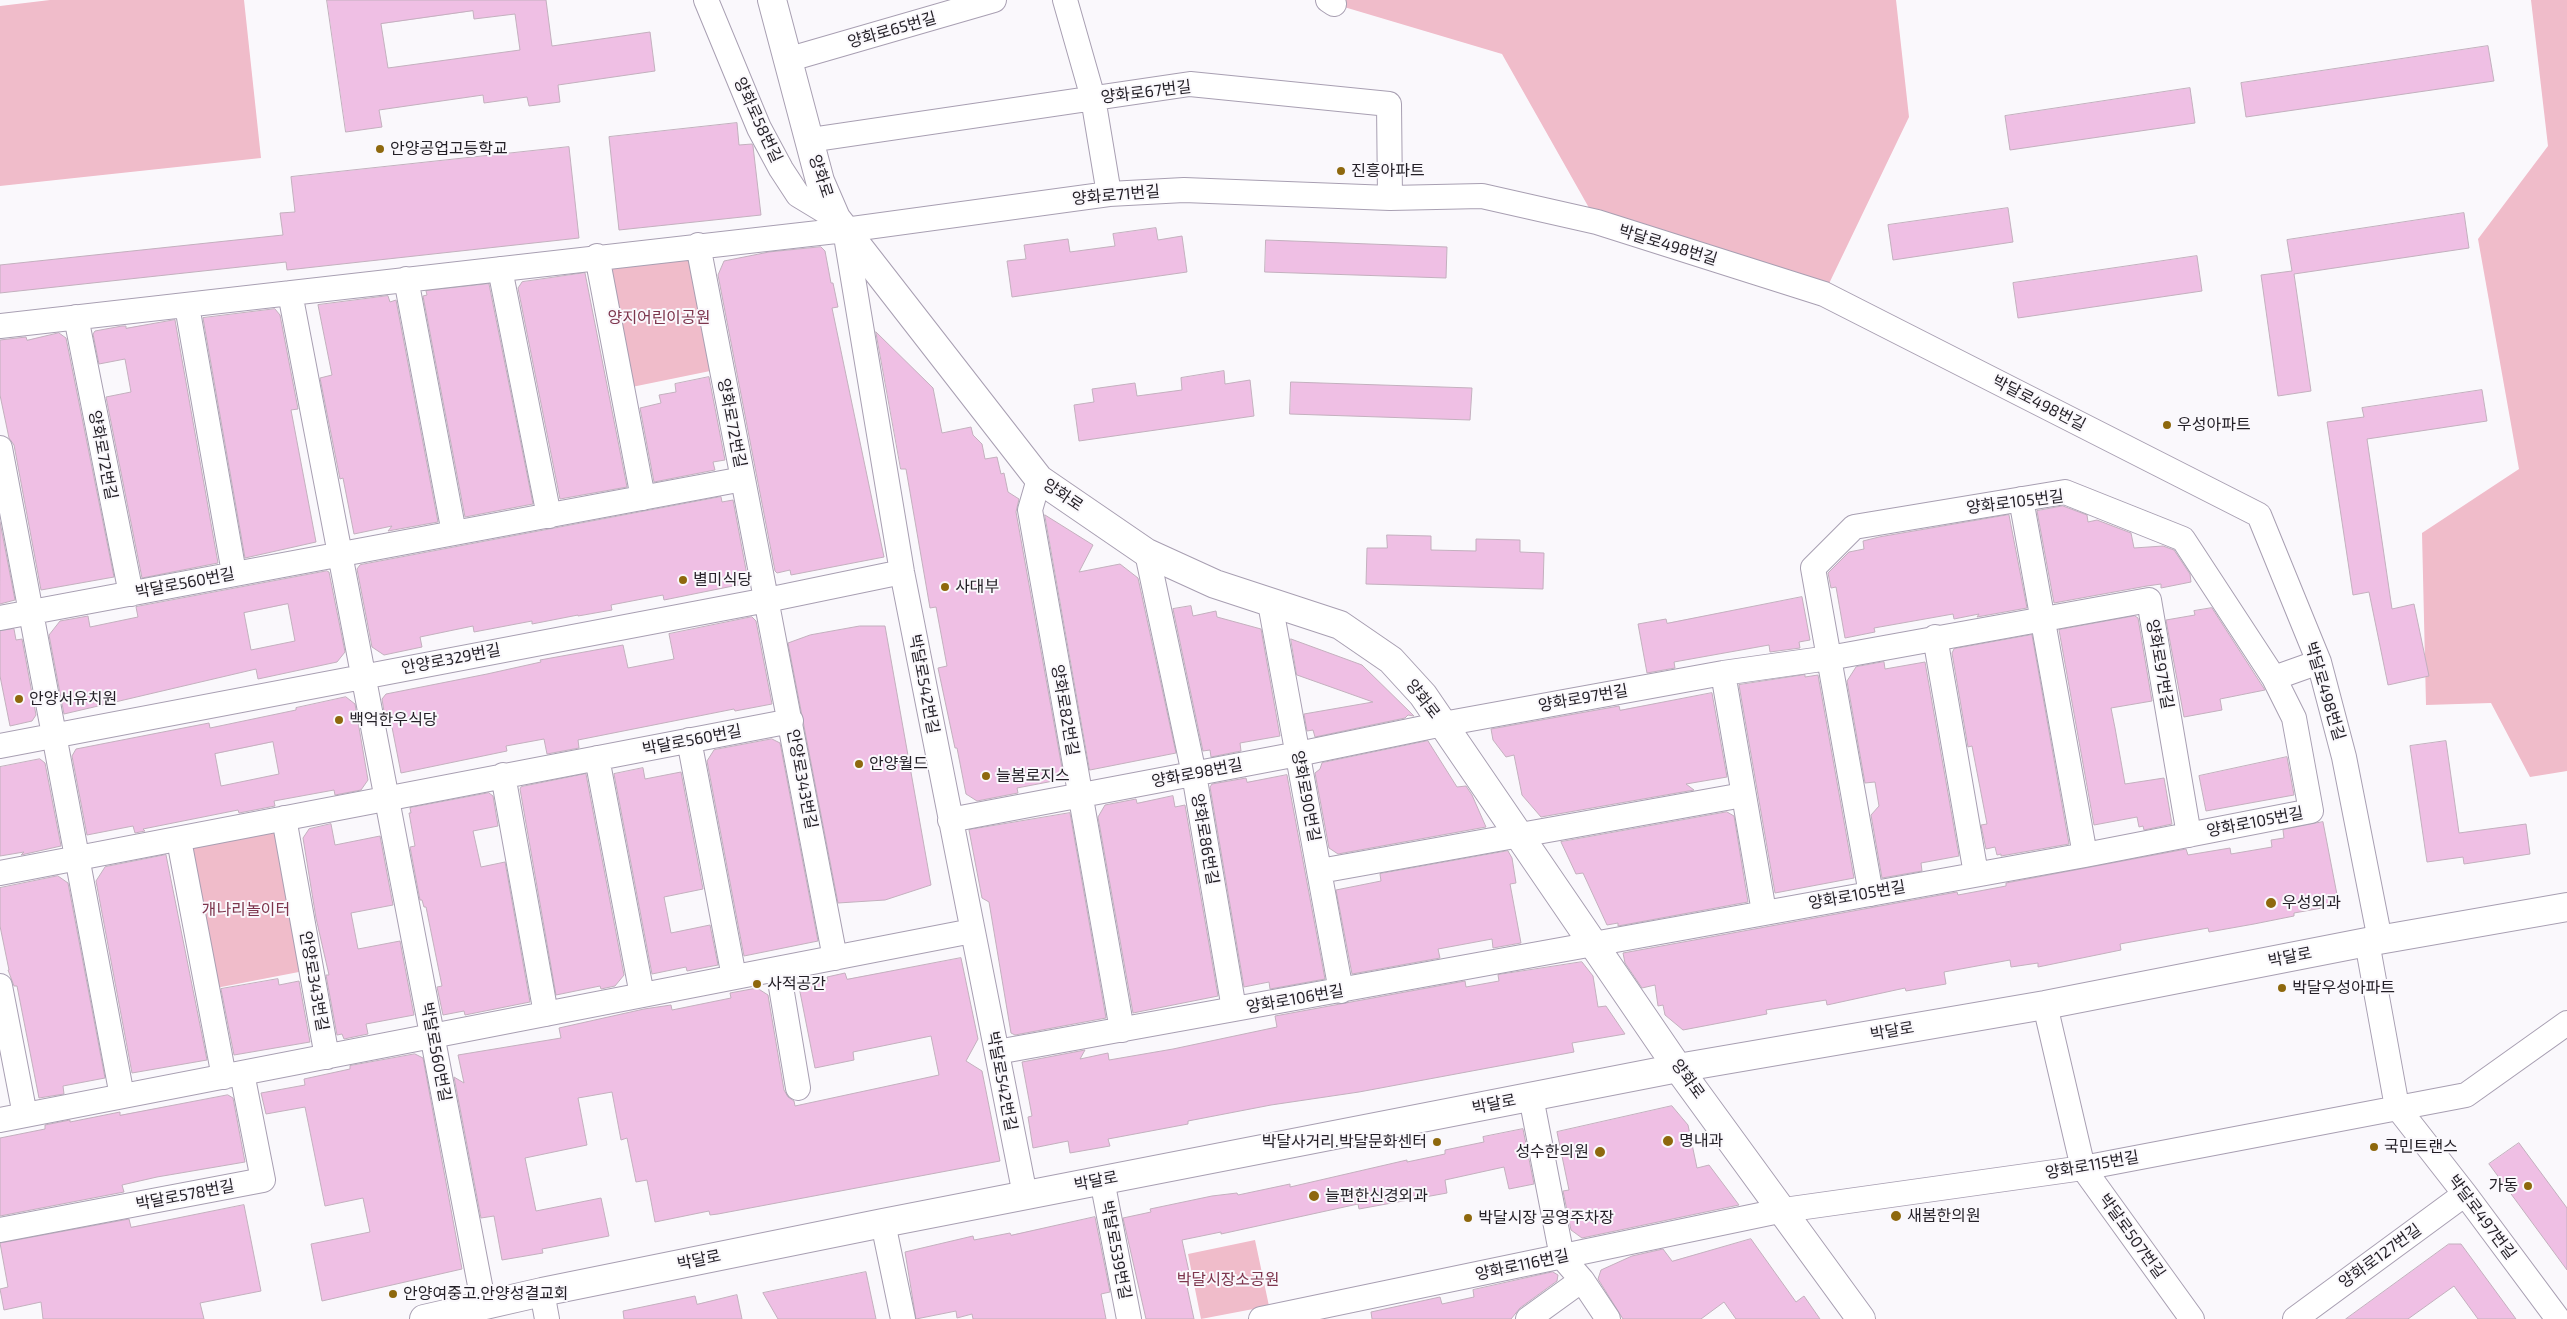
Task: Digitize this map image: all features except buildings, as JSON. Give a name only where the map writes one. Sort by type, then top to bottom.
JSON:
[{"type":"street","name":"양화로58번길","points":[[706,0],[759,128],[781,169],[798,195],[841,224]]},
{"type":"street","name":"양화로65번길","points":[[790,59],[994,0]]},
{"type":"street","points":[[1066,0],[1093,98],[1109,194]]},
{"type":"street","name":"양화로","points":[[776,3],[820,181],[841,224],[1039,479],[1147,553],[1215,584],[1340,625],[1392,660],[1423,695],[1678,1068],[1784,1210],[1861,1319]]},
{"type":"street","name":"양화로67번길","points":[[810,140],[1190,84],[1389,104],[1390,198]]},
{"type":"street","name":"양화로71번길","points":[[841,224],[1109,194],[1184,190],[1390,198]]},
{"type":"street","name":"박달로498번길","points":[[1390,198],[1482,196],[1597,222],[1824,294],[2259,515],[2319,662],[2344,757],[2374,941]]},
{"type":"street","points":[[0,326],[187,306],[698,245],[841,224]]},
{"type":"street","name":"박달로542번길","points":[[841,224],[902,572],[1024,1195]]},
{"type":"street","name":"양화로72번길","points":[[698,245],[767,600]]},
{"type":"street","points":[[597,256],[643,498]]},
{"type":"street","points":[[500,269],[549,516]]},
{"type":"street","points":[[406,279],[454,533]]},
{"type":"street","name":"박달로560번길","points":[[290,293],[484,1306]]},
{"type":"street","points":[[187,306],[234,574]]},
{"type":"street","name":"양화로72번길","points":[[76,317],[131,594]]},
{"type":"street","points":[[0,448],[56,735],[122,1096]]},
{"type":"street","name":"박달로560번길","points":[[31,612],[743,479]]},
{"type":"street","name":"양화로82번길","points":[[1039,479],[1030,510],[1122,1030]]},
{"type":"street","name":"양화로105번길","points":[[1593,945],[1764,912],[2084,855],[2311,811],[2294,718],[2274,678],[2183,539],[2065,492],[1854,527],[1813,568],[1829,658]]},
{"type":"street","points":[[2022,499],[2084,855]]},
{"type":"street","name":"양화로86번길","points":[[1147,553],[1194,774],[1234,1009]]},
{"type":"street","name":"안양로329번길","points":[[0,746],[767,600],[902,572]]},
{"type":"street","name":"안양로343번길","points":[[767,600],[835,958]]},
{"type":"street","name":"양화로97번길","points":[[1443,724],[1723,673],[1829,658],[1935,637],[2043,620],[2149,600],[2189,835]]},
{"type":"street","name":"양화로90번길","points":[[1270,603],[1341,990]]},
{"type":"street","points":[[0,618],[31,612]]},
{"type":"street","points":[[1935,637],[1976,874]]},
{"type":"street","points":[[1829,658],[1871,894]]},
{"type":"street","points":[[2274,678],[2319,662]]},
{"type":"street","points":[[1723,673],[1764,912]]},
{"type":"street","name":"박달로560번길","points":[[79,858],[179,840],[388,797],[791,721]]},
{"type":"street","name":"양화로98번길","points":[[950,820],[1298,754],[1443,724]]},
{"type":"street","points":[[689,740],[734,977]]},
{"type":"street","points":[[597,758],[642,995]]},
{"type":"street","points":[[503,775],[546,1014]]},
{"type":"street","points":[[1320,871],[1743,795]]},
{"type":"street","name":"안양로343번길","points":[[284,818],[327,1057]]},
{"type":"street","points":[[179,840],[233,1075]]},
{"type":"street","points":[[0,873],[79,858]]},
{"type":"street","name":"박달로","points":[[424,1319],[542,1292],[883,1223],[1531,1096],[1678,1068],[2045,1005],[2374,941],[2567,907]]},
{"type":"street","points":[[0,1120],[972,931]]},
{"type":"street","name":"박달로497번길","points":[[2374,941],[2397,1106],[2558,1319]]},
{"type":"street","name":"양화로106번길","points":[[997,1052],[1593,945]]},
{"type":"street","points":[[778,969],[798,1088]]},
{"type":"street","points":[[0,986],[25,1115]]},
{"type":"street","name":"박달로507번길","points":[[2045,1005],[2083,1168],[2192,1319]]},
{"type":"street","name":"양화로115번길","points":[[1784,1210],[2083,1168],[2397,1106],[2466,1095],[2567,1023]]},
{"type":"street","name":"박달로578번길","points":[[0,1230],[263,1180],[233,1075]]},
{"type":"street","points":[[1531,1096],[1562,1257],[1582,1280],[1608,1319]]},
{"type":"street","name":"박달로539번길","points":[[1102,1180],[1129,1319]]},
{"type":"street","name":"양화로127번길","points":[[2296,1319],[2465,1194]]},
{"type":"street","name":"양화로116번길","points":[[1261,1319],[1784,1210]]},
{"type":"street","points":[[883,1223],[903,1319]]},
{"type":"street","points":[[1528,1319],[1582,1280]]},
{"type":"street","points":[[542,1292],[547,1319]]},
{"type":"green space","points":[[50,0],[244,0],[261,158],[0,186],[0,6]]},
{"type":"green space","points":[[1328,0],[1896,0],[1909,117],[1824,294],[1597,222],[1502,54],[1334,4]]},
{"type":"green space","points":[[2531,0],[2567,0],[2567,771],[2530,777],[2491,703],[2426,705],[2422,533],[2519,469],[2478,239],[2548,146]]},
{"type":"green space","name":"양지어린이공원","points":[[693,256],[715,370],[627,388],[602,266]]},
{"type":"green space","name":"개나리놀이터","points":[[276,831],[304,971],[216,988],[188,849],[192,843]]},
{"type":"green space","name":"박달시장소공원","points":[[1255,1240],[1269,1306],[1201,1319],[1188,1254]]},
{"type":"place","name":"안양공업고등학교","points":[[380,149]]},
{"type":"place","name":"진흥아파트","points":[[1341,171]]},
{"type":"place","name":"우성아파트","points":[[2167,425]]},
{"type":"place","name":"별미식당","points":[[683,580]]},
{"type":"place","name":"사대부","points":[[945,587]]},
{"type":"place","name":"안양서유치원","points":[[19,699]]},
{"type":"place","name":"백억한우식당","points":[[339,720]]},
{"type":"place","name":"안양월드","points":[[859,764]]},
{"type":"place","name":"늘봄로지스","points":[[986,776]]},
{"type":"place","name":"우성외과","points":[[2271,903]]},
{"type":"place","name":"사적공간","points":[[757,984]]},
{"type":"place","name":"박달우성아파트","points":[[2282,988]]},
{"type":"place","name":"명내과","points":[[1668,1141]]},
{"type":"place","name":"박달사거리.박달문화센터","points":[[1437,1142]]},
{"type":"place","name":"국민트랜스","points":[[2374,1147]]},
{"type":"place","name":"성수한의원","points":[[1600,1152]]},
{"type":"place","name":"가동","points":[[2528,1186]]},
{"type":"place","name":"늘편한신경외과","points":[[1314,1196]]},
{"type":"place","name":"새봄한의원","points":[[1896,1216]]},
{"type":"place","name":"박달시장 공영주차장","points":[[1468,1218]]},
{"type":"place","name":"안양여중고.안양성결교회","points":[[393,1294]]}]
